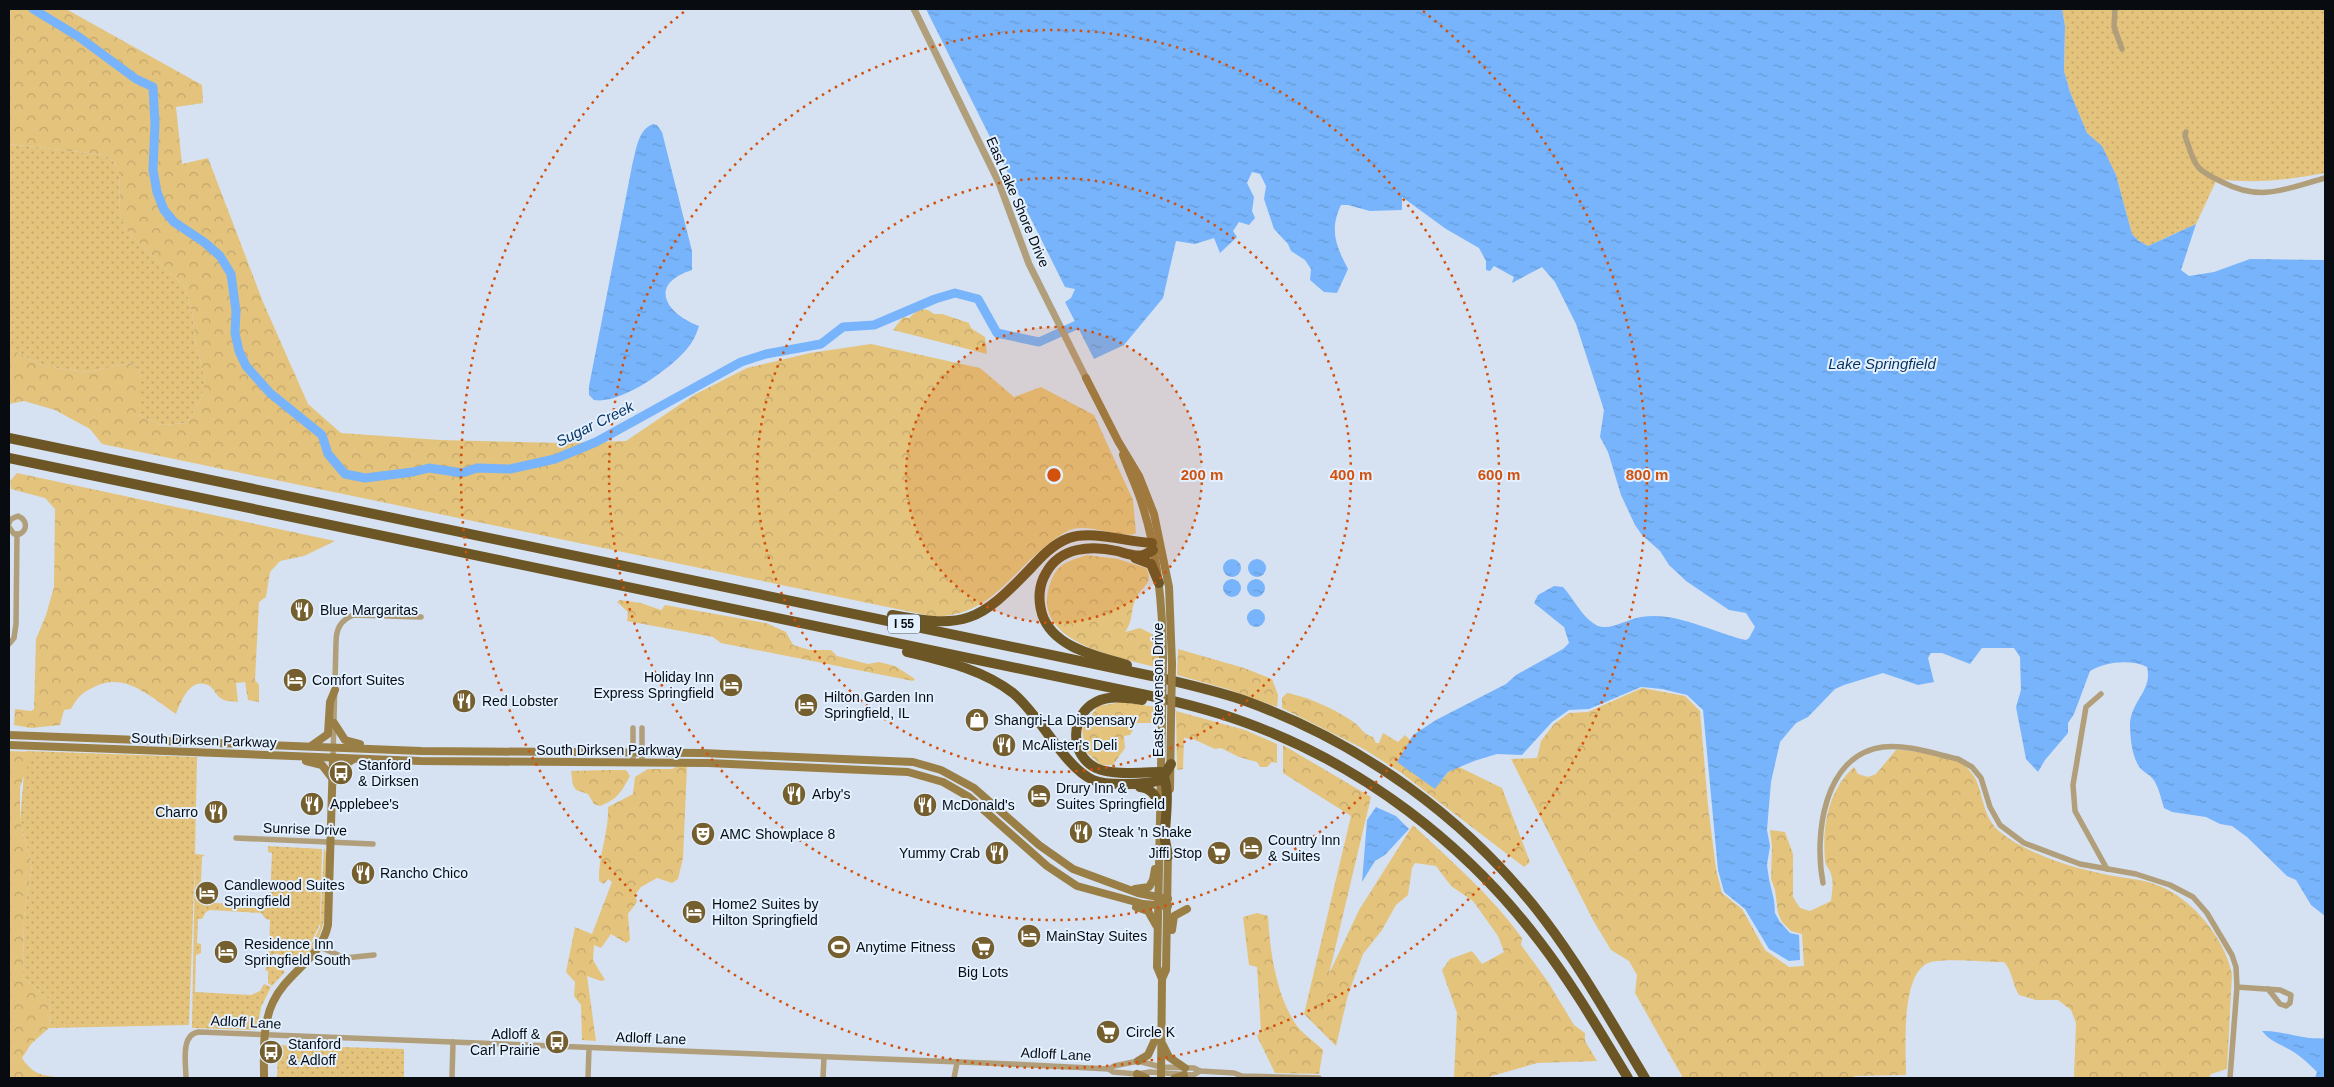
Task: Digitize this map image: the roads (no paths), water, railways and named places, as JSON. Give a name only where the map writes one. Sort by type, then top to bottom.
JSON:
[{"type":"highway","name":"I 55","points":[[9,438],[1152,676],[1218,693],[1273,712],[1345,746],[1410,787],[1446,815],[1505,871],[1545,920],[1581,972],[1645,1078]]},
{"type":"highway","name":"I 55","points":[[9,458],[1158,697],[1244,722],[1326,758],[1358,776],[1410,812],[1461,855],[1499,892],[1540,941],[1568,980],[1628,1078]]},
{"type":"highway","points":[[789,600],[880,612],[931,622],[949,622],[964,619],[988,609],[998,602],[1051,548],[1068,538],[1097,536],[1156,546]]},
{"type":"highway","points":[[1156,546],[1143,555],[1137,556],[1104,548],[1082,549],[1068,553],[1054,562],[1044,576],[1040,589],[1043,617],[1052,632],[1066,643],[1090,653],[1144,670],[1199,683],[1218,693]]},
{"type":"highway","points":[[1095,548],[1148,562],[1154,568],[1159,583]]},
{"type":"highway","points":[[819,627],[945,661],[971,669],[994,680],[1029,708],[1082,777],[1096,784],[1149,789],[1154,793],[1160,804]]},
{"type":"highway","points":[[1162,776],[1108,771],[1087,762],[1081,754],[1076,738],[1078,722],[1085,710],[1104,699],[1129,698],[1151,701],[1227,720],[1244,722]]},
{"type":"highway","points":[[1070,762],[1086,776],[1101,783],[1144,784],[1162,776],[1170,764]]},
{"type":"highway","points":[[1162,776],[1166,790],[1165,840],[1168,856]]},
{"type":"main road","name":"East Stevenson Drive","points":[[1086,378],[1118,441],[1140,498],[1170,596],[1172,664],[1168,902],[1166,970],[1162,979],[1161,1073]]},
{"type":"main road","name":"East Stevenson Drive","points":[[1156,546],[1164,661],[1157,967],[1162,979]]},
{"type":"main road","points":[[310,746],[328,734],[330,702],[335,690]]},
{"type":"main road","points":[[334,723],[343,738],[349,742],[378,745],[393,750]]},
{"type":"main road","name":"South Dirksen Parkway","points":[[9,735],[393,750],[642,752],[897,760],[926,765],[952,775],[974,788],[1039,845],[1066,865],[1090,877],[1132,889],[1158,901],[1168,902]]},
{"type":"main road","name":"South Dirksen Parkway","points":[[9,745],[476,762],[642,762],[908,772],[935,779],[957,789],[996,820],[1060,877],[1087,890],[1143,904],[1158,901]]},
{"type":"main road","points":[[267,755],[284,760],[313,761],[322,765],[332,779]]},
{"type":"main road","points":[[264,1078],[265,1035],[269,1010],[276,996],[320,947],[330,918],[333,757]]},
{"type":"main road","points":[[332,804],[337,792],[338,770],[346,762],[355,758]]},
{"type":"main road","points":[[979,815],[996,820]]},
{"type":"main road","points":[[1132,889],[1146,888],[1153,880],[1155,836],[1160,825]]},
{"type":"main road","points":[[1087,890],[1099,896],[1148,911],[1155,921],[1158,930]]},
{"type":"main road","points":[[1166,970],[1171,964],[1172,922],[1174,916],[1187,909]]},
{"type":"main road","points":[[1138,1061],[1148,1055],[1161,1026]]},
{"type":"main road","points":[[1161,1041],[1169,1057],[1184,1072],[1175,1078]]},
{"type":"main road","points":[[1137,1074],[1146,1078]]},
{"type":"street","name":"East Lake Shore Drive","points":[[914,9],[999,183],[1029,264],[1086,378]]},
{"type":"street","points":[[2115,9],[2114,27],[2122,49]]},
{"type":"street","points":[[2186,132],[2185,136],[2197,167],[2214,178],[2247,193],[2260,194],[2325,178]]},
{"type":"street","points":[[9,523],[15,517],[24,520],[25,529],[17,534]]},
{"type":"street","points":[[9,527],[12,532],[17,534]]},
{"type":"street","points":[[9,644],[14,638],[16,624],[17,534]]},
{"type":"street","points":[[333,757],[337,629],[344,620],[353,615],[421,617]]},
{"type":"street","points":[[2101,694],[2086,707],[2072,785],[2075,811],[2107,869]]},
{"type":"street","points":[[633,728],[633,762]]},
{"type":"street","points":[[642,728],[642,762]]},
{"type":"street","points":[[53,737],[53,747]]},
{"type":"street","points":[[216,743],[216,753]]},
{"type":"street","points":[[1823,883],[1820,868],[1822,826],[1830,791],[1849,764],[1864,753],[1884,747],[1901,747],[1966,762],[1981,778],[1994,817],[2007,832],[2024,843],[2080,864],[2136,874],[2170,885],[2193,897],[2207,913],[2232,954],[2236,967],[2237,986],[2230,1078]]},
{"type":"street","name":"Sunrise Drive","points":[[236,838],[373,844]]},
{"type":"street","points":[[320,947],[345,958],[374,956]]},
{"type":"street","points":[[2237,986],[2268,989]]},
{"type":"street","name":"Adloff Lane","points":[[186,1078],[187,1042],[192,1034],[199,1032],[1109,1069],[1113,1072],[1137,1074],[1184,1072],[1193,1075],[1200,1071],[1234,1073],[1242,1076],[1319,1078]]},
{"type":"street","points":[[452,1078],[453,1042]]},
{"type":"street","points":[[588,1078],[589,1048]]},
{"type":"street","points":[[823,1078],[824,1057]]},
{"type":"street","name":"Adloff Lane","points":[[1109,1069],[1114,1066],[1138,1061],[1161,1073]]},
{"type":"street","points":[[954,1078],[957,1063]]},
{"type":"street","points":[[1109,1069],[1109,1078]]},
{"type":"water","name":"Lake Springfield","points":[[926,9],[2062,9],[2065,26],[2064,71],[2070,92],[2087,133],[2102,146],[2116,175],[2132,234],[2139,241],[2148,246],[2196,224],[2181,270],[2189,276],[2214,272],[2250,259],[2325,260],[2325,916],[2311,905],[2296,880],[2287,876],[2247,837],[2232,826],[2220,824],[2206,817],[2172,812],[2164,808],[2155,782],[2138,765],[2132,748],[2131,716],[2145,689],[2148,675],[2147,667],[2126,662],[2103,665],[2090,671],[2074,714],[2068,723],[2068,733],[2045,760],[2038,772],[2026,759],[2016,707],[2021,690],[2020,657],[2014,648],[1982,648],[1970,664],[1942,653],[1931,653],[1928,658],[1934,682],[1918,685],[1883,673],[1835,689],[1808,717],[1796,723],[1780,742],[1771,782],[1767,830],[1770,846],[1767,865],[1775,913],[1790,933],[1799,935],[1800,960],[1789,961],[1769,949],[1745,909],[1724,892],[1718,870],[1703,710],[1687,695],[1662,689],[1641,687],[1589,709],[1569,710],[1552,722],[1522,755],[1497,754],[1474,761],[1448,772],[1435,789],[1397,762],[1413,735],[1436,720],[1506,684],[1516,675],[1563,649],[1569,643],[1564,627],[1534,603],[1538,595],[1554,586],[1563,587],[1582,613],[1591,622],[1601,627],[1612,626],[1641,617],[1667,617],[1693,623],[1746,640],[1755,627],[1746,613],[1729,610],[1686,581],[1669,565],[1660,551],[1642,535],[1635,525],[1621,495],[1608,452],[1600,437],[1604,410],[1576,324],[1555,282],[1542,267],[1512,283],[1514,277],[1494,266],[1490,271],[1486,270],[1486,261],[1479,248],[1446,229],[1402,197],[1402,210],[1370,211],[1341,205],[1335,222],[1335,230],[1337,245],[1348,269],[1337,293],[1324,292],[1310,280],[1311,269],[1305,260],[1291,251],[1288,244],[1274,229],[1264,199],[1266,186],[1260,174],[1252,172],[1247,183],[1254,197],[1252,211],[1255,218],[1249,225],[1239,222],[1233,231],[1237,237],[1220,253],[1214,238],[1195,244],[1176,241],[1163,298],[1124,345],[1094,359],[1065,302],[1071,298],[1075,289],[1065,287]]},
{"type":"water","points":[[653,124],[657,125],[662,132],[692,251],[692,270],[678,276],[670,283],[666,290],[666,298],[677,314],[699,326],[691,344],[669,367],[644,384],[617,397],[594,400],[589,395],[589,386],[636,147],[644,131]]},
{"type":"water","points":[[1232,559],[1238,562],[1241,568],[1238,574],[1232,577],[1226,574],[1223,568],[1226,562]]},
{"type":"water","points":[[1257,559],[1263,562],[1266,568],[1263,574],[1257,577],[1251,574],[1248,568],[1251,562]]},
{"type":"water","points":[[1232,579],[1238,582],[1241,588],[1238,594],[1232,597],[1226,594],[1223,588],[1226,582]]},
{"type":"water","points":[[1256,579],[1262,582],[1265,588],[1262,594],[1256,597],[1250,594],[1247,588],[1250,582]]},
{"type":"water","points":[[1256,609],[1262,612],[1265,618],[1262,624],[1256,627],[1250,624],[1247,618],[1250,612]]},
{"type":"water","points":[[1376,807],[1396,816],[1409,829],[1385,855],[1375,861],[1362,882],[1367,820]]},
{"type":"water","points":[[2262,1031],[2317,1039],[2325,1038],[2325,1078],[2315,1078],[2317,1072],[2305,1061],[2272,1040]]},
{"type":"waterway","name":"Sugar Creek","points":[[33,9],[79,37],[136,79],[153,87],[155,124],[153,170],[157,192],[164,210],[174,222],[204,242],[220,256],[231,274],[236,311],[235,333],[239,351],[246,366],[270,393],[322,435],[328,454],[345,474],[365,478],[429,468],[462,473],[477,468],[510,469],[555,459],[596,442],[741,362],[766,354],[821,344],[843,327],[874,325],[935,299],[955,293],[978,299],[997,333],[1039,342],[1081,323]]},
{"type":"place","name":"Blue Margaritas","points":[[302,610]]},
{"type":"place","name":"Comfort Suites","points":[[295,680]]},
{"type":"place","name":"Holiday Inn Express Springfield","points":[[731,685]]},
{"type":"place","name":"Red Lobster","points":[[464,701]]},
{"type":"place","name":"Hilton Garden Inn Springfield, IL","points":[[806,705]]},
{"type":"place","name":"Shangri-La Dispensary","points":[[977,720]]},
{"type":"place","name":"McAlister's Deli","points":[[1004,745]]},
{"type":"place","name":"Stanford & Dirksen","points":[[341,773]]},
{"type":"place","name":"Arby's","points":[[794,794]]},
{"type":"place","name":"Drury Inn & Suites Springfield","points":[[1039,796]]},
{"type":"place","name":"Applebee's","points":[[312,804]]},
{"type":"place","name":"McDonald's","points":[[925,805]]},
{"type":"place","name":"Charro","points":[[216,812]]},
{"type":"place","name":"Steak 'n Shake","points":[[1081,832]]},
{"type":"place","name":"AMC Showplace 8","points":[[703,834]]},
{"type":"place","name":"Country Inn & Suites","points":[[1251,848]]},
{"type":"place","name":"Yummy Crab","points":[[997,853]]},
{"type":"place","name":"Jiffi Stop","points":[[1219,853]]},
{"type":"place","name":"Rancho Chico","points":[[363,873]]},
{"type":"place","name":"Candlewood Suites Springfield","points":[[207,893]]},
{"type":"place","name":"Home2 Suites by Hilton Springfield","points":[[694,912]]},
{"type":"place","name":"MainStay Suites","points":[[1029,936]]},
{"type":"place","name":"Anytime Fitness","points":[[839,947]]},
{"type":"place","name":"Big Lots","points":[[983,948]]},
{"type":"place","name":"Residence Inn Springfield South","points":[[226,952]]},
{"type":"place","name":"Circle K","points":[[1108,1032]]},
{"type":"place","name":"Adloff & Carl Prairie","points":[[557,1042]]},
{"type":"place","name":"Stanford & Adloff","points":[[271,1052]]}]
